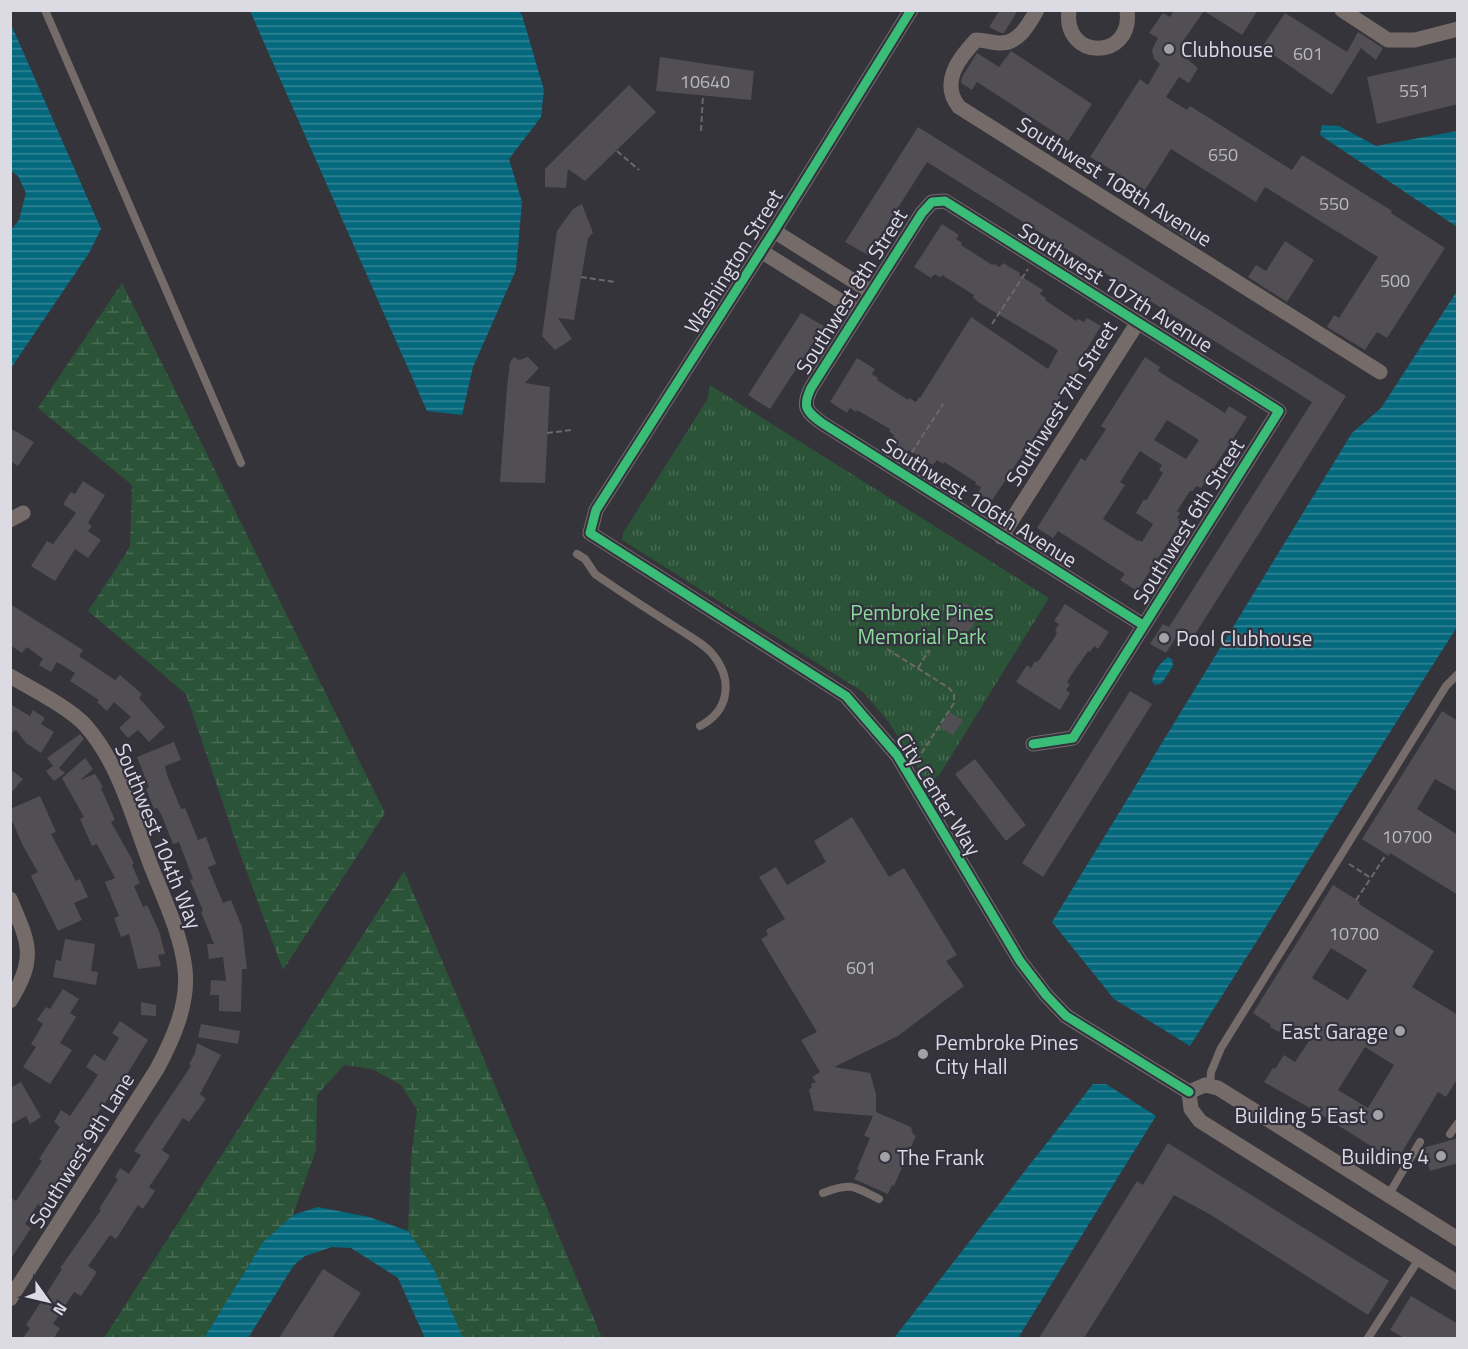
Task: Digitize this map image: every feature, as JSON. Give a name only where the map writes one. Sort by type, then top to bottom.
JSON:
[{"type":"street","name":"Washington Street","points":[[590,533],[596,510],[774,231],[911,10]]},
{"type":"street","name":"Southwest 108th Avenue","points":[[1037,10],[1028,26],[1016,38],[1006,43],[976,40],[970,46],[950,82],[953,100],[959,107],[1380,372]]},
{"type":"street","points":[[1069,11],[1070,31],[1076,39],[1093,49],[1113,45],[1121,39],[1126,30],[1127,10]]},
{"type":"street","points":[[1342,10],[1388,40],[1415,40],[1458,29]]},
{"type":"street","name":"Southwest 107th Avenue","points":[[932,202],[945,201],[1279,411]]},
{"type":"street","name":"Southwest 8th Street","points":[[805,402],[811,388],[858,312],[922,213],[932,202]]},
{"type":"street","points":[[774,231],[871,292]]},
{"type":"street","points":[[761,251],[858,312]]},
{"type":"street","points":[[821,289],[834,269]]},
{"type":"street","name":"Southwest 7th Street","points":[[1001,537],[1138,322]]},
{"type":"street","name":"Southwest 106th Avenue","points":[[805,402],[810,414],[1143,625]]},
{"type":"street","name":"Southwest 6th Street","points":[[1033,744],[1073,738],[1279,411]]},
{"type":"street","name":"City Center Way","points":[[590,533],[846,696],[897,755],[1020,961],[1055,1006],[1189,1092]]},
{"type":"street","name":"Southwest 104th Way","points":[[10,676],[84,724],[99,742],[114,768],[177,933],[185,970],[184,997],[179,1019]]},
{"type":"street","points":[[10,899],[25,934],[28,954],[22,982],[10,1001]]},
{"type":"street","name":"Southwest 9th Lane","points":[[10,1299],[157,1069],[171,1042],[179,1019]]},
{"type":"street","points":[[1458,1239],[1233,1096],[1210,1086],[1189,1092],[1191,1109],[1200,1121],[1458,1283]]},
{"type":"lane","points":[[45,10],[241,463]]},
{"type":"lane","points":[[577,554],[585,559],[595,574],[692,638],[714,656],[725,679],[726,695],[720,710],[700,726]]},
{"type":"lane","points":[[1210,1086],[1211,1072],[1217,1054],[1446,686],[1458,674]]},
{"type":"lane","points":[[1450,1134],[1458,1123]]},
{"type":"lane","points":[[1389,1194],[1420,1142]]},
{"type":"lane","points":[[823,1193],[845,1185],[858,1188],[879,1198]]},
{"type":"lane","points":[[1368,1338],[1419,1259]]},
{"type":"path","points":[[701,131],[703,95]]},
{"type":"path","points":[[617,151],[639,170]]},
{"type":"path","points":[[992,324],[1035,258]]},
{"type":"path","points":[[581,277],[615,282]]},
{"type":"path","points":[[899,472],[943,404]]},
{"type":"path","points":[[548,433],[572,430]]},
{"type":"path","points":[[887,649],[952,690],[955,698],[914,765]]},
{"type":"path","points":[[917,668],[929,650]]},
{"type":"path","points":[[1356,900],[1385,856]]},
{"type":"path","points":[[1339,858],[1371,878]]},
{"type":"green space","points":[[122,283],[385,813],[283,970],[238,848],[186,694],[88,611],[130,547],[132,485],[38,408]]},
{"type":"green space","name":"Pembroke Pines Memorial Park","points":[[710,385],[1049,598],[940,774],[928,785],[888,721],[863,692],[622,540],[623,533],[707,400]]},
{"type":"green space","points":[[404,871],[602,1338],[463,1338],[433,1267],[408,1231],[411,1160],[417,1110],[401,1085],[372,1069],[344,1065],[317,1095],[316,1150],[293,1215],[263,1242],[204,1338],[104,1338]]},
{"type":"water","points":[[250,11],[519,11],[544,90],[541,117],[509,159],[522,202],[516,270],[473,367],[462,415],[427,411]]},
{"type":"water","points":[[10,22],[101,229],[89,253],[11,368],[11,230],[19,220],[26,193],[18,176],[11,171]]},
{"type":"water","points":[[1322,125],[1339,126],[1376,146],[1457,131],[1457,227],[1320,135]]},
{"type":"water","points":[[1457,291],[1457,627],[1190,1046],[1114,999],[1052,922],[1352,433],[1381,408]]},
{"type":"water","points":[[1168,657],[1172,659],[1173,666],[1162,683],[1155,685],[1152,681],[1154,674]]},
{"type":"water","points":[[1093,1084],[1106,1084],[1156,1116],[1018,1338],[894,1338]]},
{"type":"water","points":[[318,1207],[369,1217],[408,1231],[433,1267],[463,1338],[425,1338],[398,1278],[351,1248],[332,1247],[305,1256],[294,1265],[248,1338],[204,1338],[263,1242],[293,1215]]},
{"type":"building","points":[[1000,10],[1018,10],[1004,33],[989,27]]},
{"type":"building","points":[[1174,10],[1258,10],[1242,35],[1204,11],[1183,41],[1186,47],[1181,54],[1198,68],[1189,83],[1179,77],[1166,97],[1187,110],[1190,106],[1292,170],[1302,155],[1392,211],[1391,213],[1445,248],[1387,338],[1377,332],[1365,350],[1327,327],[1334,315],[1339,318],[1378,257],[1265,187],[1256,202],[1171,149],[1145,190],[1090,157],[1140,79],[1148,85],[1160,64],[1154,59],[1152,50],[1158,38],[1149,33],[1163,13],[1170,17]]},
{"type":"building","points":[[1285,13],[1347,52],[1358,32],[1383,48],[1376,60],[1361,48],[1332,95],[1262,47]]},
{"type":"building","points":[[1011,51],[1092,104],[1068,141],[977,82],[972,90],[961,83],[962,77],[977,53],[999,67]]},
{"type":"building","points":[[660,57],[754,71],[751,100],[656,91]]},
{"type":"building","points":[[1458,57],[1458,104],[1377,124],[1367,77]]},
{"type":"building","points":[[629,85],[656,112],[585,181],[568,169],[566,188],[545,187],[545,169]]},
{"type":"building","points":[[918,127],[1346,396],[1194,636],[1182,628],[1166,653],[1150,644],[1163,624],[1169,627],[1312,402],[927,162],[868,255],[845,242]]},
{"type":"building","points":[[582,204],[593,233],[588,238],[574,320],[558,318],[572,339],[555,350],[542,336],[557,231],[573,209]]},
{"type":"building","points":[[1166,210],[1203,232],[1195,244],[1159,221]]},
{"type":"building","points":[[942,224],[959,235],[956,239],[962,243],[961,245],[992,265],[1000,267],[1003,263],[1020,273],[1019,275],[1043,290],[1040,294],[1046,298],[1045,300],[1076,321],[1078,319],[1084,322],[1087,318],[1101,326],[1077,365],[1080,367],[991,502],[978,493],[981,487],[975,484],[976,482],[944,462],[943,464],[937,460],[933,465],[909,450],[908,452],[891,441],[894,435],[889,431],[890,429],[857,410],[856,412],[850,408],[847,413],[830,402],[857,358],[875,369],[872,374],[878,378],[877,380],[908,400],[909,398],[916,402],[971,317],[1048,369],[1058,350],[978,302],[973,297],[974,295],[942,275],[941,278],[935,274],[931,278],[914,267]]},
{"type":"building","points":[[1285,241],[1314,260],[1287,302],[1248,277],[1256,265],[1266,271]]},
{"type":"building","points":[[801,313],[824,326],[770,409],[748,395]]},
{"type":"building","points":[[514,357],[519,360],[528,357],[539,368],[525,383],[550,387],[545,483],[500,482],[507,387],[510,362]]},
{"type":"building","points":[[1145,357],[1160,367],[1158,371],[1225,413],[1229,406],[1247,417],[1201,488],[1196,486],[1193,491],[1190,491],[1177,511],[1180,513],[1177,518],[1182,521],[1137,591],[1120,580],[1125,574],[1058,531],[1053,538],[1037,528],[1081,458],[1085,461],[1106,429],[1101,426]],"holes":[[[1167,420],[1199,440],[1186,459],[1154,440]],[[1140,451],[1162,465],[1159,470],[1163,473],[1136,513],[1153,524],[1142,542],[1103,519],[1125,485],[1120,482]]]},
{"type":"building","points":[[10,428],[34,442],[18,466],[10,461]]},
{"type":"building","points":[[83,481],[105,495],[88,523],[92,526],[88,531],[101,540],[88,558],[75,549],[55,581],[31,566],[47,541],[53,544],[76,513],[63,504],[71,492],[75,494]]},
{"type":"building","points":[[960,603],[966,604],[974,612],[974,624],[966,632],[960,633],[954,632],[946,624],[945,618],[946,612],[954,604]]},
{"type":"building","points":[[10,604],[83,650],[79,656],[115,680],[120,675],[142,694],[139,698],[165,727],[149,742],[138,730],[128,738],[119,728],[131,717],[114,702],[107,711],[97,702],[99,700],[70,681],[75,673],[57,662],[51,672],[39,665],[43,659],[27,647],[22,653],[10,645]]},
{"type":"building","points":[[1065,604],[1109,632],[1098,649],[1094,646],[1090,652],[1088,651],[1070,677],[1067,683],[1070,684],[1066,690],[1070,693],[1060,710],[1016,682],[1027,665],[1031,668],[1035,661],[1040,659],[1055,637],[1057,632],[1055,630],[1059,624],[1054,621]]},
{"type":"building","points":[[1130,691],[1152,704],[1043,877],[1022,863]]},
{"type":"building","points":[[10,704],[30,716],[33,710],[45,718],[41,724],[54,732],[41,753],[26,743],[16,730],[10,734]]},
{"type":"building","points":[[1442,711],[1458,721],[1458,792],[1435,779],[1417,809],[1458,835],[1458,895],[1390,853],[1389,856],[1362,839]]},
{"type":"building","points":[[949,712],[963,720],[953,735],[940,727]]},
{"type":"building","points":[[80,734],[84,739],[59,768],[65,773],[54,781],[46,771],[53,766],[47,758]]},
{"type":"building","points":[[174,742],[181,760],[165,766],[167,775],[181,809],[185,808],[198,840],[206,837],[216,864],[208,867],[223,903],[231,900],[242,927],[247,969],[242,969],[241,1012],[219,1011],[219,995],[210,995],[211,980],[226,981],[223,957],[209,959],[207,944],[214,944],[190,880],[193,879],[179,842],[173,844],[161,814],[157,808],[154,809],[146,789],[149,787],[137,757]]},
{"type":"building","points":[[85,758],[93,769],[80,780],[95,774],[103,787],[101,788],[115,820],[111,822],[134,863],[132,865],[140,883],[134,886],[143,907],[147,905],[159,931],[165,954],[158,955],[161,966],[138,969],[129,934],[121,937],[114,918],[119,916],[105,882],[115,878],[97,844],[92,846],[80,819],[84,817],[62,778]]},
{"type":"building","points":[[975,759],[1026,825],[1006,841],[955,774]]},
{"type":"building","points":[[10,769],[23,779],[10,794]]},
{"type":"building","points":[[40,796],[56,832],[51,834],[76,881],[80,879],[88,897],[74,903],[82,920],[58,931],[31,876],[38,872],[10,816],[10,809]]},
{"type":"building","name":"Pembroke Pines City Hall","points":[[852,817],[889,877],[904,868],[957,955],[946,961],[964,986],[898,1036],[834,1067],[870,1073],[876,1094],[876,1112],[911,1127],[916,1136],[894,1186],[892,1185],[888,1194],[854,1179],[870,1138],[864,1136],[873,1116],[814,1111],[809,1089],[812,1088],[811,1084],[816,1082],[812,1077],[820,1072],[801,1040],[817,1032],[761,939],[768,935],[766,930],[785,919],[759,877],[776,867],[787,885],[826,862],[814,841]]},
{"type":"building","points":[[1333,885],[1434,951],[1412,987],[1458,1015],[1458,1078],[1446,1097],[1438,1092],[1396,1162],[1322,1115],[1264,1082],[1284,1055],[1295,1062],[1311,1038],[1285,1022],[1279,1032],[1253,1013]],"holes":[[[1331,948],[1367,970],[1348,1000],[1312,978]],[[1365,1047],[1394,1065],[1368,1108],[1338,1090]]]},
{"type":"building","points":[[65,939],[95,944],[91,971],[98,972],[96,985],[53,977],[56,960],[61,961]]},
{"type":"building","points":[[63,989],[79,999],[70,1013],[76,1017],[60,1043],[72,1050],[50,1084],[23,1067],[36,1047],[31,1044],[43,1024],[37,1020],[46,1007],[50,1009]]},
{"type":"building","points":[[141,1002],[156,1005],[156,1016],[141,1015]]},
{"type":"building","points":[[120,1021],[148,1040],[115,1094],[112,1093],[92,1121],[101,1126],[94,1137],[91,1136],[81,1149],[43,1208],[38,1204],[25,1224],[31,1228],[10,1260],[10,1197],[16,1201],[42,1161],[39,1159],[60,1127],[54,1122],[61,1110],[70,1116],[98,1075],[86,1067],[94,1054],[105,1061],[119,1038],[112,1033]]},
{"type":"building","points":[[201,1024],[240,1031],[238,1044],[198,1037]]},
{"type":"building","points":[[197,1043],[221,1055],[200,1094],[206,1099],[189,1122],[183,1118],[162,1150],[170,1156],[149,1187],[155,1191],[143,1209],[138,1205],[116,1239],[110,1235],[88,1266],[97,1272],[81,1296],[74,1292],[53,1324],[60,1328],[54,1338],[23,1338],[30,1328],[26,1325],[62,1269],[60,1268],[101,1210],[99,1209],[118,1179],[115,1177],[120,1168],[129,1174],[141,1155],[134,1151],[191,1066],[189,1064]]},
{"type":"building","points":[[21,1082],[41,1117],[30,1124],[26,1116],[10,1125],[10,1088]]},
{"type":"building","name":"Building 4","points":[[1458,1138],[1458,1163],[1430,1171],[1423,1148]]},
{"type":"building","points":[[1168,1143],[1389,1281],[1368,1315],[1211,1215],[1174,1195],[1084,1338],[1039,1338],[1137,1181],[1143,1185]]},
{"type":"building","points":[[323,1269],[361,1293],[332,1338],[279,1338]]},
{"type":"building","points":[[1411,1296],[1458,1324],[1458,1338],[1404,1338],[1390,1330]]},
{"type":"cycle path","points":[[911,10],[774,231],[596,510],[590,533],[846,696],[897,755],[1020,961],[1046,995],[1066,1016],[1189,1092]]},
{"type":"cycle path","points":[[1033,744],[1073,738],[1279,411],[945,201],[932,202],[922,213],[811,388],[807,408],[822,423],[1143,625]]},
{"type":"place","name":"Clubhouse","points":[[1169,49]]},
{"type":"place","name":"Pool Clubhouse","points":[[1164,638]]},
{"type":"place","name":"East Garage","points":[[1400,1031]]},
{"type":"place","name":"Pembroke Pines City Hall","points":[[923,1054]]},
{"type":"place","name":"Building 5 East","points":[[1378,1115]]},
{"type":"place","name":"Building 4","points":[[1441,1156]]},
{"type":"place","name":"The Frank","points":[[885,1157]]}]
